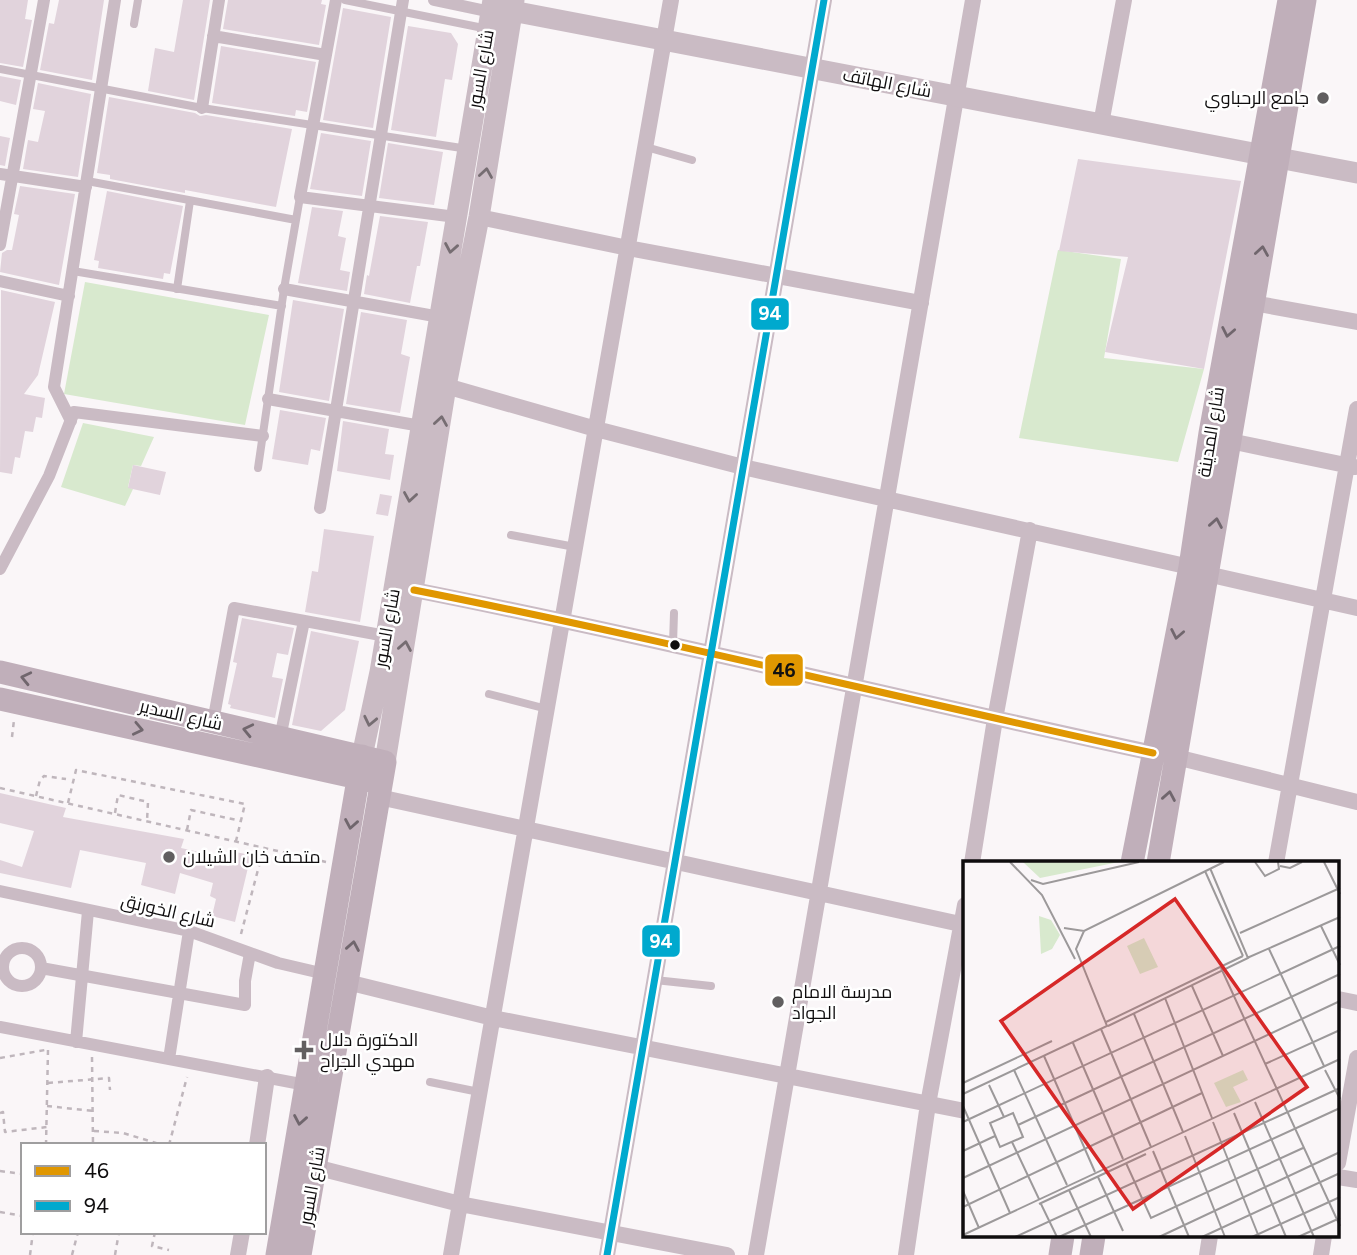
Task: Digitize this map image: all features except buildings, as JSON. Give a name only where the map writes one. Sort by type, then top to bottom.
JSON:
[{"type":"main road","name":"شارع المدينة","points":[[1132,861],[1153,753],[1230,441],[1253,303],[1289,0]]},
{"type":"main road","name":"شارع المدينة","points":[[1158,861],[1176,757],[1199,570],[1210,433],[1305,0]]},
{"type":"main road","name":"شارع السدير","points":[[0,672],[280,737],[360,767]]},
{"type":"main road","points":[[100,721],[105,697]]},
{"type":"main road","name":"شارع السدير","points":[[0,699],[100,721],[360,767]]},
{"type":"main road","points":[[360,767],[382,781]]},
{"type":"main road","name":"شارع السور","points":[[276,1255],[360,767]]},
{"type":"main road","name":"شارع السور","points":[[300,1255],[382,781]]},
{"type":"street","points":[[0,246],[6,175],[31,75],[44,0]]},
{"type":"street","points":[[71,421],[54,387],[115,0]]},
{"type":"street","points":[[202,108],[219,0]]},
{"type":"street","points":[[336,0],[300,197],[456,217]]},
{"type":"street","points":[[434,0],[491,14],[513,6]]},
{"type":"street","points":[[451,1255],[671,0]]},
{"type":"street","points":[[607,1255],[824,0]]},
{"type":"street","points":[[756,1255],[973,0]]},
{"type":"street","points":[[1101,124],[1124,0]]},
{"type":"street","points":[[320,508],[402,6]]},
{"type":"street","name":"شارع السور","points":[[360,767],[414,590],[446,386],[479,217],[513,6]]},
{"type":"street","name":"شارع الهاتف","points":[[513,6],[664,40],[1357,173]]},
{"type":"street","name":"شارع السور","points":[[382,781],[390,673],[386,636],[491,14]]},
{"type":"street","points":[[213,36],[326,55]]},
{"type":"street","points":[[6,175],[87,184]]},
{"type":"street","points":[[479,217],[920,303]]},
{"type":"street","points":[[0,281],[69,296]]},
{"type":"street","points":[[284,289],[439,317]]},
{"type":"street","points":[[1253,303],[1357,322]]},
{"type":"street","points":[[446,386],[743,467],[1030,530],[1357,608]]},
{"type":"street","points":[[268,399],[421,426]]},
{"type":"street","points":[[1276,861],[1324,600],[1352,467],[1357,409]]},
{"type":"street","points":[[0,569],[49,476],[75,412],[263,436]]},
{"type":"street","points":[[1230,441],[1352,467]]},
{"type":"street","points":[[972,861],[1030,530]]},
{"type":"street","points":[[414,590],[563,619],[1153,753]]},
{"type":"street","points":[[213,722],[234,608],[386,636]]},
{"type":"street","points":[[280,737],[304,621]]},
{"type":"street","points":[[1176,757],[1357,802]]},
{"type":"street","points":[[382,781],[526,829],[963,924],[928,1104],[906,1255]]},
{"type":"street","name":"شارع الخورنق","points":[[0,891],[189,931],[278,963],[325,974]]},
{"type":"street","points":[[76,1042],[88,911]]},
{"type":"street","points":[[169,1059],[189,931]]},
{"type":"street","points":[[21,948],[37,957],[41,968],[36,980],[31,984],[19,986],[8,980],[2,963],[10,953],[21,948]]},
{"type":"street","points":[[41,968],[245,1005],[244,950]]},
{"type":"street","points":[[347,982],[493,1017],[963,1111]]},
{"type":"street","points":[[0,1027],[306,1085]]},
{"type":"street","points":[[1340,1152],[1357,1058]]},
{"type":"street","points":[[257,1143],[267,1077]]},
{"type":"street","points":[[315,1167],[460,1204],[727,1255]]},
{"type":"street","points":[[238,1255],[242,1234]]},
{"type":"lane","points":[[134,24],[138,0]]},
{"type":"lane","points":[[345,0],[491,14]]},
{"type":"lane","points":[[0,69],[202,108],[468,149]]},
{"type":"lane","points":[[646,147],[692,160]]},
{"type":"lane","points":[[87,184],[296,220]]},
{"type":"lane","points":[[258,468],[300,197]]},
{"type":"lane","points":[[177,289],[190,201]]},
{"type":"lane","points":[[73,271],[282,306]]},
{"type":"lane","points":[[511,535],[575,547]]},
{"type":"lane","points":[[673,644],[674,613]]},
{"type":"lane","points":[[489,694],[547,709]]},
{"type":"lane","points":[[654,980],[711,986]]},
{"type":"lane","points":[[430,1082],[479,1092]]},
{"type":"path","points":[[68,803],[76,770],[245,803],[236,841]]},
{"type":"path","points":[[36,796],[44,776],[66,779]]},
{"type":"path","points":[[0,788],[343,866]]},
{"type":"path","points":[[115,814],[118,795],[148,802],[147,821]]},
{"type":"path","points":[[187,830],[191,810],[241,821]]},
{"type":"path","points":[[244,950],[264,847]]},
{"type":"path","points":[[92,1045],[93,1143]]},
{"type":"path","points":[[0,1058],[48,1050],[46,1143]]},
{"type":"path","points":[[170,1143],[190,1063]]},
{"type":"path","points":[[47,1083],[109,1078],[110,1090]]},
{"type":"path","points":[[47,1106],[93,1111]]},
{"type":"path","points":[[0,1112],[3,1112],[5,1132],[47,1127]]},
{"type":"path","points":[[93,1131],[123,1133],[156,1143]]},
{"type":"path","points":[[0,1171],[21,1174]]},
{"type":"path","points":[[0,1212],[21,1216]]},
{"type":"path","points":[[30,1255],[33,1234]]},
{"type":"path","points":[[72,1255],[77,1234]]},
{"type":"path","points":[[115,1255],[119,1234]]},
{"type":"path","points":[[155,1234],[152,1247],[169,1250]]},
{"type":"green space","points":[[1058,250],[1121,259],[1104,358],[1204,369],[1178,462],[1019,438]]},
{"type":"green space","points":[[85,282],[269,315],[245,425],[64,394]]},
{"type":"green space","points":[[83,423],[154,437],[141,466],[133,465],[128,487],[133,489],[125,506],[61,487]]},
{"type":"transit line","name":"94","points":[[607,1255],[824,0]]},
{"type":"transit line","name":"46","points":[[414,590],[1153,753]]},
{"type":"place","name":"جامع الرحباوي","points":[[1323,98]]},
{"type":"place","name":"متحف خان الشيلان","points":[[169,857]]},
{"type":"place","name":"مدرسة الامام الجواد","points":[[778,1002]]},
{"type":"place","name":"الدكتورة دلال مهدي الجراح","points":[[304,1050]]}]
